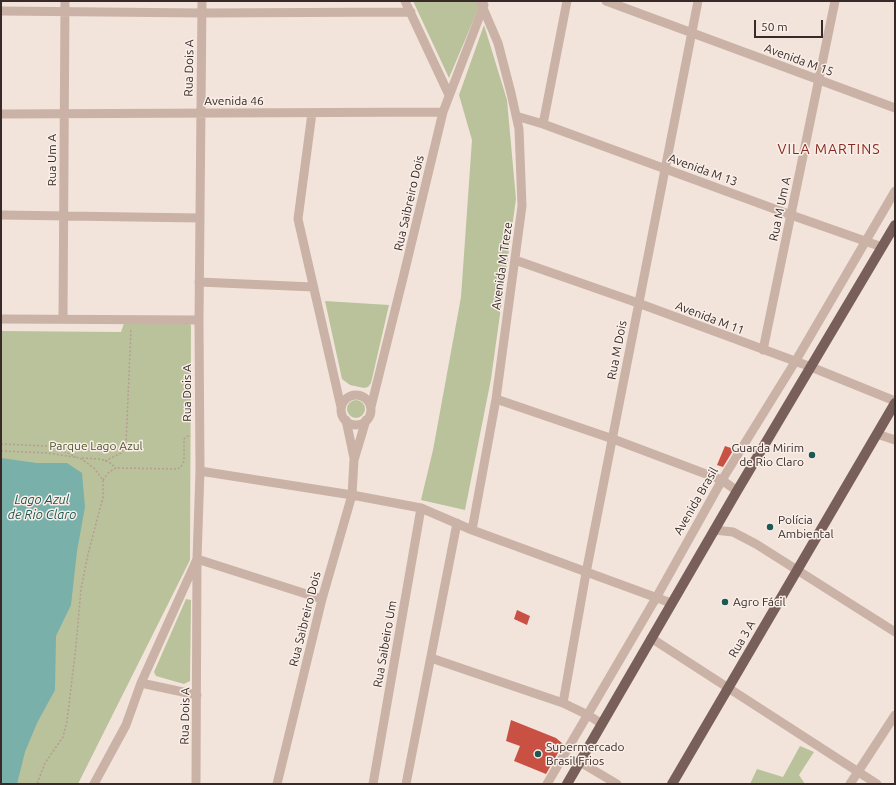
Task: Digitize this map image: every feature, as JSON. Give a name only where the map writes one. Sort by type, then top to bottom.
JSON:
[{"type":"main road","points":[[567,784],[671,603],[895,224]]},
{"type":"main road","name":"Rua 3 A","points":[[672,784],[895,402]]},
{"type":"street","name":"Rua Um A","points":[[63,319],[65,1]]},
{"type":"street","name":"Rua Dois A","points":[[196,784],[197,559],[200,471],[199,320],[202,1]]},
{"type":"street","points":[[405,1],[449,95]]},
{"type":"street","points":[[543,124],[567,1]]},
{"type":"street","name":"Avenida M 15","points":[[606,1],[895,108]]},
{"type":"street","name":"Rua M Dois","points":[[563,703],[586,573],[698,1]]},
{"type":"street","name":"Rua M Um A","points":[[763,350],[835,1]]},
{"type":"street","name":"Rua Saibreiro Dois","points":[[371,407],[443,112],[483,3]]},
{"type":"street","name":"Avenida M Treze","points":[[472,530],[496,399],[522,206],[519,129],[498,43],[483,3]]},
{"type":"street","points":[[1,11],[202,13],[411,12]]},
{"type":"street","name":"Avenida 46","points":[[1,114],[65,115],[443,112]]},
{"type":"street","points":[[312,113],[298,215],[313,287],[337,387],[341,412],[346,420],[354,424],[358,424],[366,420],[371,412],[371,407],[366,398],[361,396],[351,396],[346,398],[341,407]]},
{"type":"street","name":"Avenida M 13","points":[[516,116],[543,124],[882,247]]},
{"type":"street","name":"Avenida Brasil","points":[[547,784],[656,598],[722,480],[795,362],[895,191]]},
{"type":"street","points":[[1,216],[200,218]]},
{"type":"street","name":"Avenida M 11","points":[[515,260],[638,303],[811,367],[895,402]]},
{"type":"street","points":[[200,282],[313,287]]},
{"type":"street","points":[[1,319],[199,320]]},
{"type":"street","points":[[337,387],[346,398]]},
{"type":"street","points":[[496,399],[612,439],[722,480],[737,491]]},
{"type":"street","name":"Rua Saibreiro Dois","points":[[346,420],[354,460]]},
{"type":"street","name":"Rua Saibreiro Dois","points":[[278,784],[322,599],[352,495],[354,460],[366,420]]},
{"type":"street","points":[[877,434],[895,440]]},
{"type":"street","points":[[200,471],[352,495],[421,508],[472,530],[671,603]]},
{"type":"street","name":"Rua Saibeiro Um","points":[[373,784],[421,508]]},
{"type":"street","points":[[406,784],[457,523]]},
{"type":"street","points":[[714,530],[733,532],[756,544],[895,632]]},
{"type":"street","points":[[94,784],[126,725],[141,683],[197,559],[322,599]]},
{"type":"street","points":[[651,638],[877,784]]},
{"type":"street","points":[[430,658],[563,703],[588,715],[602,724]]},
{"type":"street","points":[[141,683],[197,695]]},
{"type":"street","points":[[850,784],[895,715]]},
{"type":"street","points":[[580,762],[618,784]]},
{"type":"path","points":[[105,461],[121,452],[126,444],[132,320]]},
{"type":"path","points":[[37,784],[45,763],[62,737],[67,721],[82,589],[88,554],[103,497],[103,480],[109,472],[116,468],[177,469],[181,467],[184,462],[184,439],[188,436],[200,435]]},
{"type":"path","points":[[1,444],[47,446],[59,449],[80,458],[94,468],[103,480]]},
{"type":"path","points":[[1,451],[48,453],[80,458],[100,459],[116,468]]},
{"type":"green space","points":[[413,1],[475,1],[479,7],[449,78]]},
{"type":"green space","points":[[484,25],[507,100],[516,199],[491,379],[465,510],[421,500],[433,450],[461,297],[472,140],[459,95]]},
{"type":"green space","points":[[325,301],[389,305],[371,383],[368,387],[364,388],[350,385],[342,379]]},
{"type":"green space","name":"Parque Lago Azul","points":[[124,323],[190,323],[191,326],[190,560],[78,784],[1,784],[1,331],[121,332]]},
{"type":"green space","points":[[352,400],[360,400],[365,405],[363,416],[360,418],[352,418],[347,413],[347,405]]},
{"type":"green space","points":[[186,599],[191,600],[190,681],[184,684],[156,676],[154,672]]},
{"type":"green space","points":[[800,746],[814,752],[799,775],[805,784],[750,784],[757,769],[783,777]]},
{"type":"water","name":"Lago Azul de Rio Claro","points":[[1,458],[37,463],[67,463],[82,473],[85,507],[77,551],[71,605],[56,636],[55,690],[37,723],[25,752],[17,784],[1,784]]},
{"type":"building","points":[[725,446],[734,449],[723,467],[717,465]]},
{"type":"building","points":[[517,610],[530,616],[527,625],[514,619]]},
{"type":"building","name":"Supermercado Brasil Frios","points":[[511,720],[556,738],[563,744],[546,774],[514,761],[520,746],[506,741]]},
{"type":"place","name":"Guarda Mirim de Rio Claro","points":[[812,455]]},
{"type":"place","name":"Polícia Ambiental","points":[[770,527]]},
{"type":"place","name":"Agro Fácil","points":[[725,602]]},
{"type":"place","name":"Supermercado Brasil Frios","points":[[538,754]]},
{"type":"district","name":"VILA MARTINS","points":[[829,149]]}]
